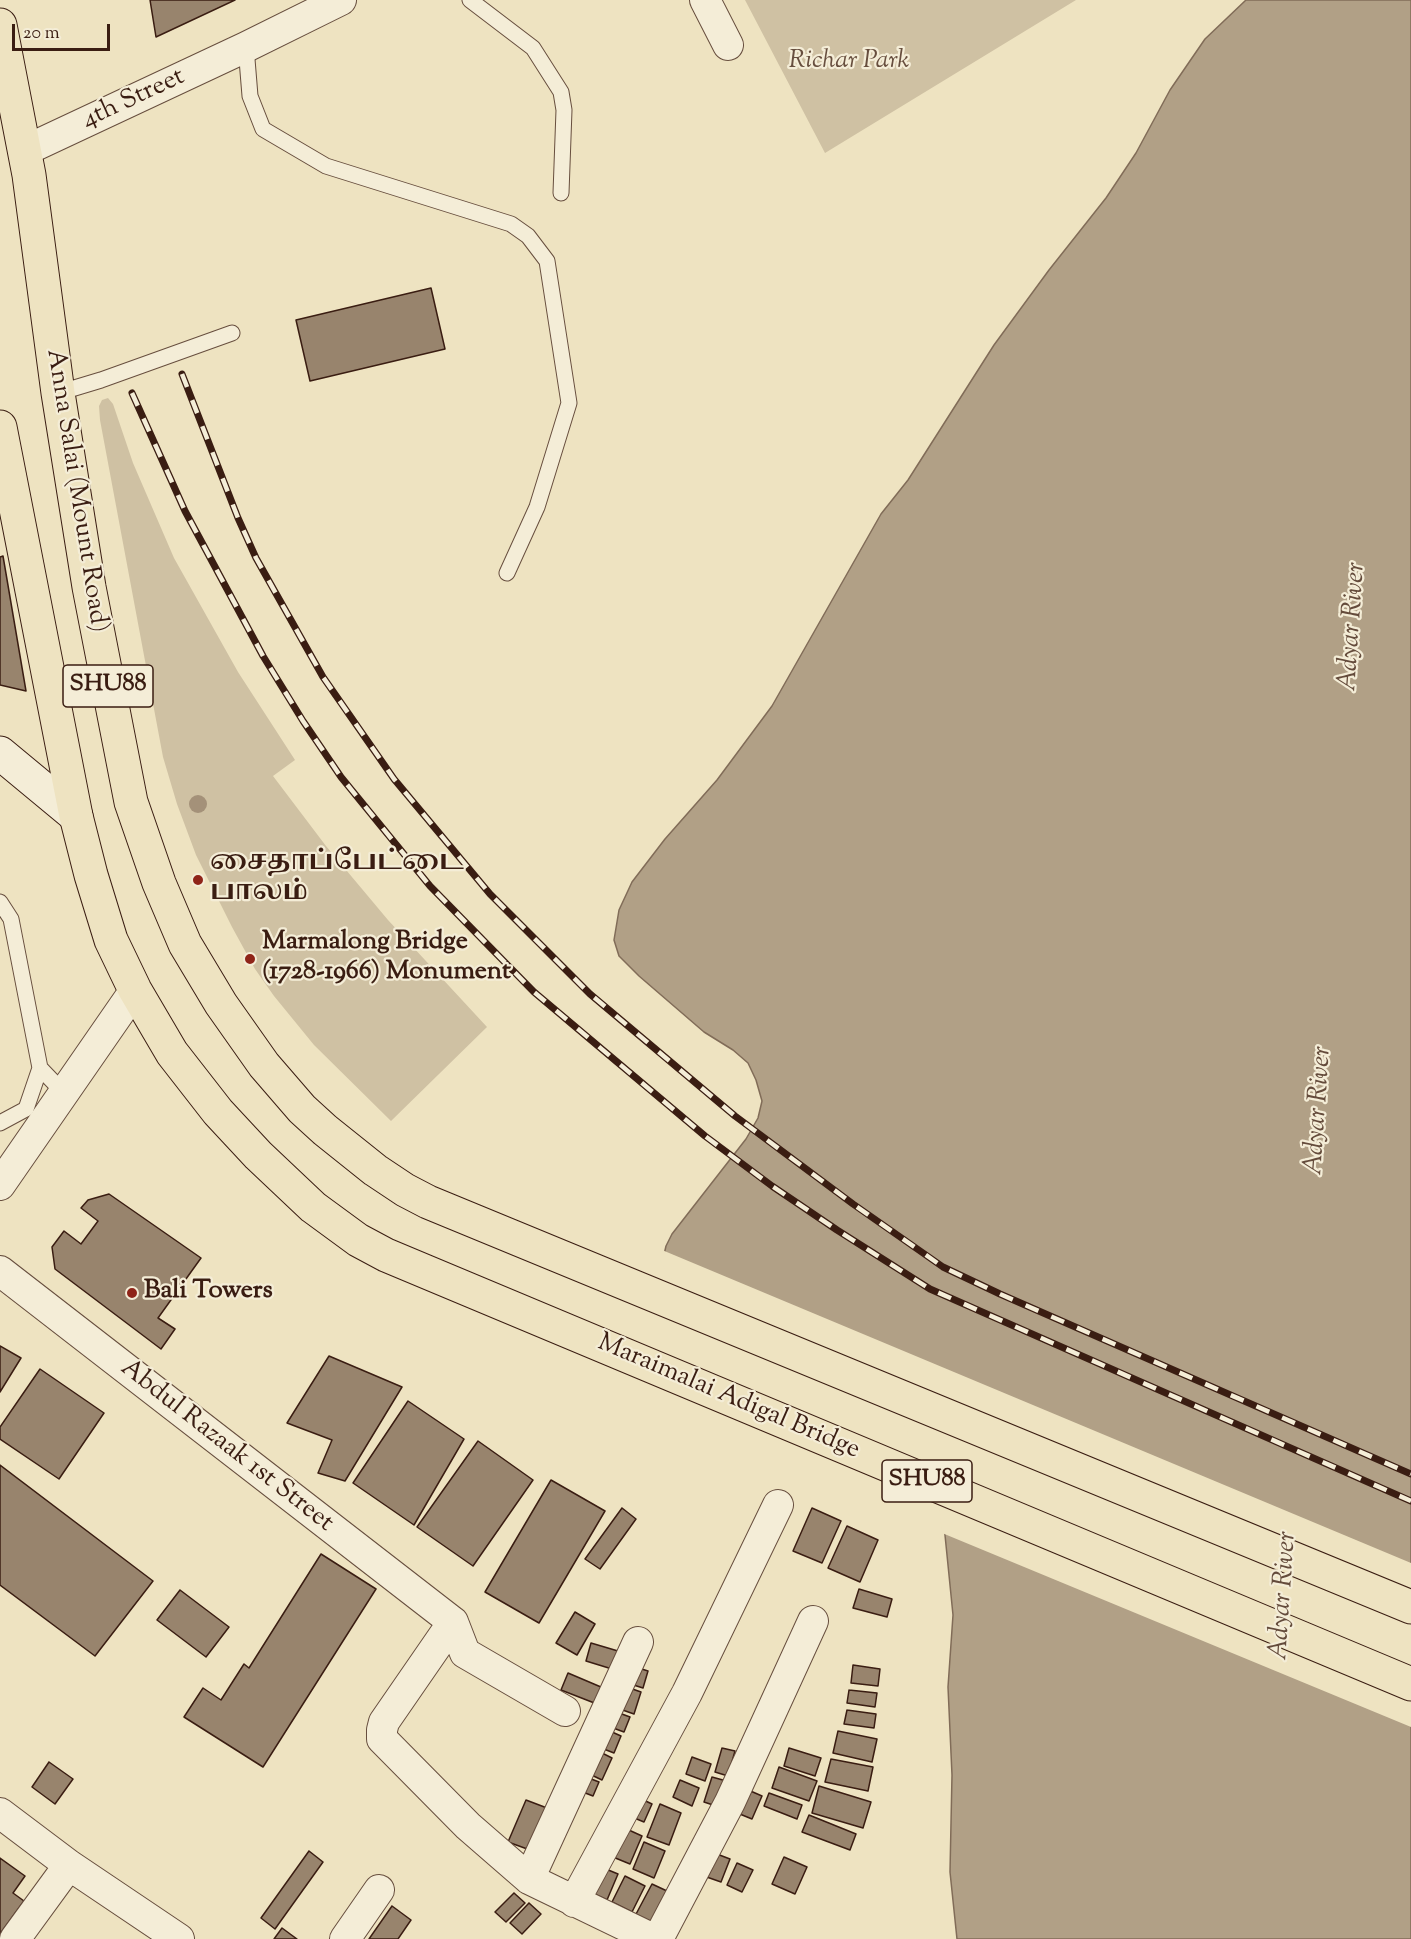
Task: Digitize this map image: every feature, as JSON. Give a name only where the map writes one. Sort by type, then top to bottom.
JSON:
[{"type":"main road","name":"Anna Salai (Mount Road)","points":[[0,25],[24,151],[58,393],[89,587],[131,802],[159,883],[185,944],[221,1004],[264,1065],[302,1109],[342,1145],[405,1190],[465,1218],[1411,1607]]},
{"type":"main road","name":"SHU88","points":[[0,427],[4,467],[76,816],[111,940],[135,990]]},
{"type":"main road","name":"Maraimalai Adigal Bridge","points":[[135,990],[172,1053],[218,1112],[258,1155],[313,1207],[358,1240],[386,1255],[1411,1684]]},
{"type":"street","name":"4th Street","points":[[24,151],[341,0]]},
{"type":"street","points":[[705,0],[728,45]]},
{"type":"street","points":[[0,753],[76,816]]},
{"type":"street","points":[[0,1185],[135,990]]},
{"type":"street","name":"Abdul Razaak 1st Street","points":[[0,1270],[453,1623]]},
{"type":"street","points":[[574,1902],[687,1693],[778,1505]]},
{"type":"street","points":[[658,1939],[730,1802],[813,1621]]},
{"type":"street","points":[[453,1623],[465,1653],[565,1711]]},
{"type":"street","points":[[453,1623],[384,1722],[381,1730],[382,1739],[468,1826],[529,1879],[653,1939]]},
{"type":"street","points":[[529,1879],[638,1642]]},
{"type":"street","points":[[0,1813],[69,1865],[180,1939]]},
{"type":"street","points":[[15,1939],[69,1865]]},
{"type":"street","points":[[345,1939],[380,1890]]},
{"type":"lane","points":[[470,0],[533,48],[561,92],[564,110],[561,193]]},
{"type":"lane","points":[[246,47],[250,96],[263,129],[326,166],[511,224],[528,236],[547,261],[569,403],[537,507],[507,573]]},
{"type":"lane","points":[[58,393],[232,333]]},
{"type":"lane","points":[[0,902],[11,919],[40,1068],[26,1109],[0,1123]]},
{"type":"lane","points":[[40,1068],[63,1092]]},
{"type":"green space","name":"Richar Park","points":[[745,0],[1076,0],[825,153]]},
{"type":"green space","points":[[108,398],[113,404],[133,463],[174,558],[238,672],[295,760],[273,776],[326,846],[388,920],[487,1027],[391,1121],[314,1045],[274,996],[255,969],[196,855],[163,757],[100,420],[99,406],[102,400]]},
{"type":"water","name":"Adyar River","points":[[1246,0],[1411,0],[1411,1939],[957,1939],[950,1872],[952,1775],[948,1687],[953,1615],[942,1505],[905,1420],[663,1259],[672,1234],[746,1139],[758,1118],[762,1101],[748,1063],[733,1050],[704,1032],[639,976],[619,956],[614,940],[619,910],[632,882],[665,839],[717,780],[772,706],[881,514],[908,480],[994,345],[1106,198],[1136,153],[1170,90],[1205,39]]},
{"type":"pier","points":[[662,1250],[1411,1563],[1411,1727],[942,1533],[939,1505],[903,1422],[861,1389],[755,1322],[670,1278],[660,1260]]},
{"type":"building","points":[[150,0],[235,0],[156,37]]},
{"type":"building","points":[[431,288],[445,349],[310,381],[296,320]]},
{"type":"building","points":[[3,556],[26,691],[0,685],[0,557]]},
{"type":"building","name":"Bali Towers","points":[[109,1194],[201,1258],[158,1318],[175,1329],[161,1349],[55,1269],[52,1247],[64,1231],[81,1244],[98,1221],[81,1208],[88,1200]]},
{"type":"building","points":[[0,1346],[21,1358],[0,1392]]},
{"type":"building","points":[[329,1356],[402,1387],[345,1481],[318,1473],[332,1440],[287,1423]]},
{"type":"building","points":[[40,1369],[104,1413],[59,1479],[0,1439],[0,1427]]},
{"type":"building","points":[[408,1401],[464,1439],[414,1525],[353,1483]]},
{"type":"building","points":[[478,1441],[533,1480],[473,1566],[417,1527]]},
{"type":"building","points":[[0,1465],[153,1581],[95,1656],[0,1585]]},
{"type":"building","points":[[551,1480],[605,1511],[539,1623],[485,1592]]},
{"type":"building","points":[[622,1508],[636,1519],[600,1569],[585,1559]]},
{"type":"building","points":[[812,1508],[841,1521],[822,1563],[793,1551]]},
{"type":"building","points":[[847,1526],[878,1540],[860,1582],[828,1568]]},
{"type":"building","points":[[321,1554],[376,1589],[263,1767],[184,1717],[203,1688],[221,1700],[244,1664],[249,1668]]},
{"type":"building","points":[[859,1589],[892,1599],[887,1617],[853,1608]]},
{"type":"building","points":[[180,1590],[229,1627],[206,1657],[157,1620]]},
{"type":"building","points":[[575,1612],[595,1624],[577,1655],[556,1643]]},
{"type":"building","points":[[591,1643],[618,1651],[612,1669],[586,1661]]},
{"type":"building","points":[[629,1665],[648,1671],[643,1688],[624,1682]]},
{"type":"building","points":[[853,1665],[880,1669],[878,1686],[851,1683]]},
{"type":"building","points":[[568,1673],[608,1690],[602,1706],[561,1690]]},
{"type":"building","points":[[621,1685],[641,1692],[634,1714],[614,1707]]},
{"type":"building","points":[[849,1690],[877,1693],[875,1707],[847,1703]]},
{"type":"building","points":[[611,1710],[630,1717],[624,1732],[605,1725]]},
{"type":"building","points":[[847,1710],[876,1714],[874,1728],[844,1724]]},
{"type":"building","points":[[603,1728],[621,1736],[614,1753],[596,1746]]},
{"type":"building","points":[[838,1731],[877,1739],[872,1762],[833,1753]]},
{"type":"building","points":[[722,1748],[735,1751],[728,1776],[715,1772]]},
{"type":"building","points":[[789,1748],[821,1758],[815,1776],[784,1766]]},
{"type":"building","points":[[594,1749],[612,1758],[602,1780],[583,1771]]},
{"type":"building","points":[[692,1757],[711,1764],[705,1781],[686,1774]]},
{"type":"building","points":[[831,1759],[873,1767],[868,1791],[825,1782]]},
{"type":"building","points":[[49,1762],[73,1779],[55,1804],[32,1787]]},
{"type":"building","points":[[779,1767],[817,1781],[809,1801],[772,1788]]},
{"type":"building","points":[[581,1775],[599,1782],[593,1796],[575,1789]]},
{"type":"building","points":[[712,1777],[730,1782],[722,1808],[704,1802]]},
{"type":"building","points":[[680,1780],[699,1788],[692,1806],[673,1797]]},
{"type":"building","points":[[739,1786],[762,1796],[752,1819],[730,1810]]},
{"type":"building","points":[[819,1786],[871,1802],[863,1828],[812,1813]]},
{"type":"building","points":[[769,1793],[802,1805],[797,1819],[764,1806]]},
{"type":"building","points":[[635,1796],[652,1804],[644,1822],[627,1815]]},
{"type":"building","points":[[526,1800],[547,1808],[530,1850],[508,1842]]},
{"type":"building","points":[[660,1804],[681,1813],[669,1845],[647,1837]]},
{"type":"building","points":[[809,1815],[856,1834],[850,1850],[802,1832]]},
{"type":"building","points":[[620,1826],[642,1836],[630,1864],[608,1855]]},
{"type":"building","points":[[644,1842],[665,1851],[654,1878],[633,1869]]},
{"type":"building","points":[[309,1851],[323,1862],[275,1929],[261,1918]]},
{"type":"building","points":[[709,1851],[730,1859],[721,1882],[701,1875]]},
{"type":"building","points":[[784,1857],[807,1867],[795,1894],[772,1884]]},
{"type":"building","points":[[0,1858],[25,1876],[13,1893],[24,1901],[0,1934]]},
{"type":"building","points":[[737,1863],[753,1870],[742,1892],[727,1885]]},
{"type":"building","points":[[601,1867],[618,1874],[607,1900],[590,1892]]},
{"type":"building","points":[[625,1876],[645,1886],[632,1912],[612,1902]]},
{"type":"building","points":[[652,1884],[667,1891],[650,1923],[635,1916]]},
{"type":"building","points":[[514,1893],[525,1903],[506,1922],[495,1912]]},
{"type":"building","points":[[529,1903],[541,1914],[522,1934],[510,1923]]},
{"type":"building","points":[[392,1906],[411,1920],[398,1939],[369,1939]]},
{"type":"building","points":[[282,1928],[297,1939],[274,1939]]},
{"type":"railway","points":[[182,374],[256,558],[323,677],[394,779],[490,894],[590,994],[735,1116],[853,1204],[943,1267],[1411,1474]]},
{"type":"railway","points":[[132,393],[185,511],[263,656],[303,721],[341,777],[430,886],[534,992],[705,1136],[772,1186],[930,1289],[1411,1501]]},
{"type":"place","name":"சைதாப்பேட்டை பாலம்","points":[[198,880]]},
{"type":"place","name":"Marmalong Bridge (1728-1966) Monument","points":[[250,959]]},
{"type":"place","name":"Bali Towers","points":[[132,1293]]}]
